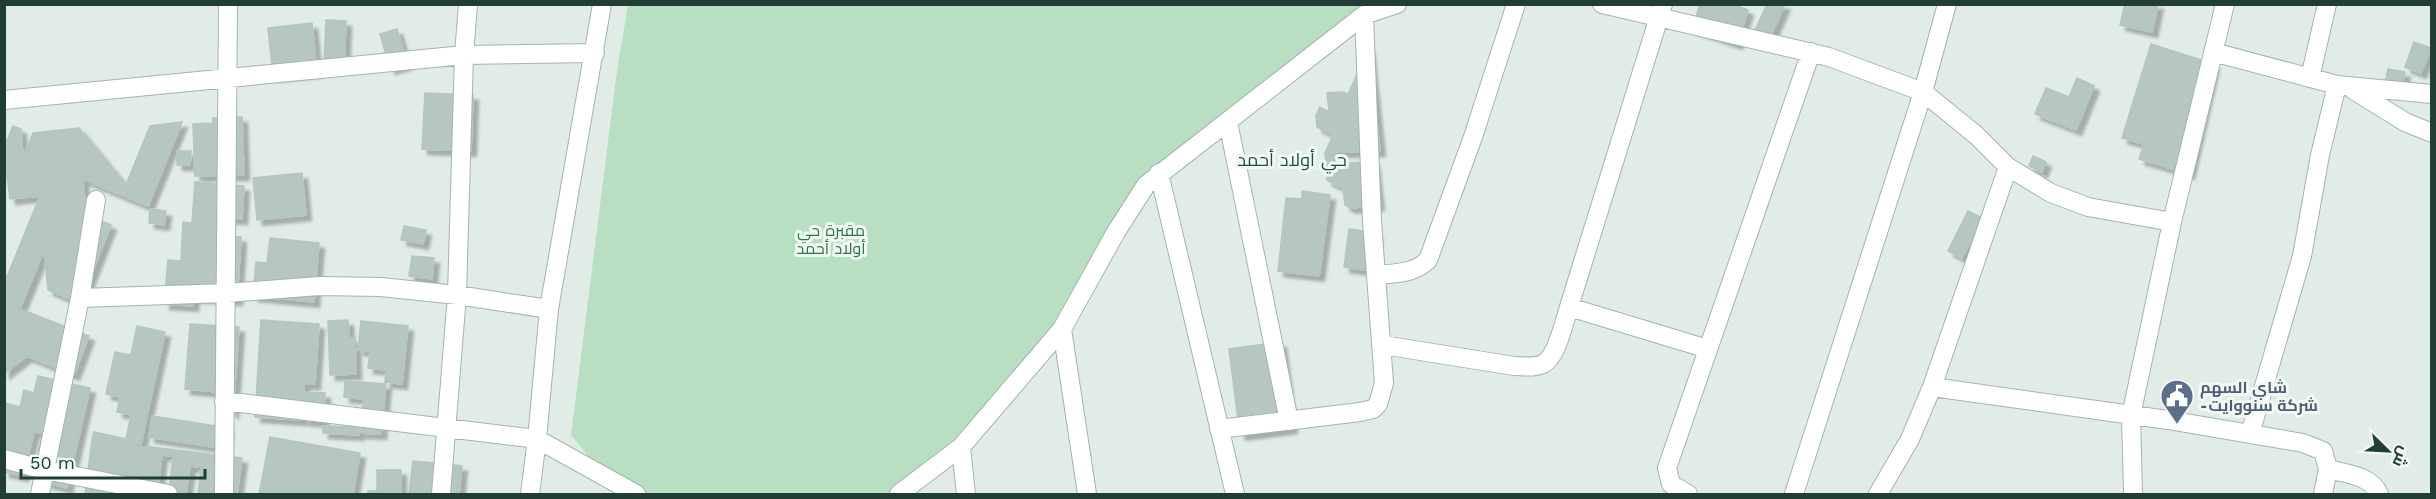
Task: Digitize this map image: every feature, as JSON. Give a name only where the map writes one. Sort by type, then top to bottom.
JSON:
[{"type":"street","points":[[224,495],[228,4]]},
{"type":"street","points":[[441,495],[457,295],[464,56],[468,4]]},
{"type":"street","points":[[530,495],[549,309],[602,4]]},
{"type":"street","points":[[899,495],[961,447],[1062,329],[1132,204],[1146,185],[1364,15],[1397,4]]},
{"type":"street","points":[[1377,275],[1410,272],[1420,268],[1428,260],[1466,159],[1516,4]]},
{"type":"street","points":[[1602,4],[1661,12],[1857,66],[1923,92],[1976,135],[2008,167],[2051,194],[2088,207],[2172,222]]},
{"type":"street","points":[[1794,495],[1923,92],[1947,4]]},
{"type":"street","points":[[2133,495],[2131,416],[2172,222],[2225,4]]},
{"type":"street","points":[[2310,78],[2327,4]]},
{"type":"street","points":[[1383,345],[1514,366],[1535,366],[1545,363],[1556,347],[1661,12]]},
{"type":"street","points":[[1219,429],[1360,412],[1373,409],[1378,404],[1384,383],[1383,345],[1372,221],[1364,15]]},
{"type":"street","points":[[1688,495],[1671,484],[1667,468],[1811,52]]},
{"type":"street","points":[[2213,52],[2344,86],[2432,94]]},
{"type":"street","points":[[4,100],[464,56],[595,53]]},
{"type":"street","points":[[2344,86],[2405,122],[2432,133]]},
{"type":"street","points":[[2250,434],[2302,256],[2320,155],[2344,86]]},
{"type":"street","points":[[1228,123],[1288,421]]},
{"type":"street","points":[[1878,495],[1910,439],[1932,387],[2008,167]]},
{"type":"street","points":[[1159,173],[1234,495]]},
{"type":"street","points":[[40,495],[80,298],[96,200]]},
{"type":"street","points":[[80,298],[227,293],[319,286],[381,287],[457,295],[549,309]]},
{"type":"street","points":[[1569,307],[1708,349]]},
{"type":"street","points":[[1062,329],[1087,495]]},
{"type":"street","points":[[1932,387],[2303,442],[2323,451],[2328,469],[2323,495]]},
{"type":"street","points":[[224,401],[537,439],[636,495]]},
{"type":"street","points":[[961,447],[966,495]]},
{"type":"street","points":[[4,459],[45,470],[168,495]]},
{"type":"street","points":[[2328,469],[2364,479],[2375,486],[2379,495]]},
{"type":"green space","name":"مقبرة حي أولاد أحمد","points":[[628,5],[1366,5],[1139,182],[1059,327],[907,494],[637,494],[599,470],[571,435],[617,71]]},
{"type":"building","points":[[1700,4],[1732,4],[1748,10],[1737,44],[1692,29]]},
{"type":"building","points":[[1767,4],[1785,4],[1768,42],[1753,35]]},
{"type":"building","points":[[2125,4],[2158,4],[2152,32],[2120,25]]},
{"type":"building","points":[[326,20],[346,21],[344,67],[324,66]]},
{"type":"building","points":[[312,23],[317,72],[273,76],[268,28]]},
{"type":"building","points":[[397,29],[407,64],[390,69],[380,34]]},
{"type":"building","points":[[2414,42],[2431,48],[2421,73],[2405,67]]},
{"type":"building","points":[[2151,44],[2214,64],[2189,174],[2139,159],[2144,144],[2122,138]]},
{"type":"building","points":[[1369,48],[1380,151],[1337,152],[1339,164],[1374,161],[1379,205],[1351,208],[1345,205],[1343,188],[1327,180],[1325,153],[1333,135],[1317,127],[1316,115],[1320,107],[1329,112],[1327,93],[1348,94]]},
{"type":"building","points":[[2388,69],[2405,72],[2402,86],[2385,83]]},
{"type":"building","points":[[2077,78],[2094,86],[2076,130],[2035,114],[2046,88],[2069,97]]},
{"type":"building","points":[[425,93],[473,95],[471,151],[422,149]]},
{"type":"building","points":[[242,117],[244,175],[195,176],[193,124],[213,123],[213,118]]},
{"type":"building","points":[[182,122],[148,206],[83,179],[86,215],[111,225],[80,303],[48,290],[44,250],[20,309],[89,336],[74,375],[27,356],[4,374],[4,284],[40,196],[10,199],[7,175],[4,181],[4,148],[13,126],[21,129],[23,157],[33,133],[79,128],[126,185],[150,126]]},
{"type":"building","points":[[177,151],[191,151],[190,165],[177,165]]},
{"type":"building","points":[[2033,156],[2046,162],[2042,172],[2029,166]]},
{"type":"building","points":[[302,173],[306,215],[257,220],[253,178]]},
{"type":"building","points":[[195,182],[244,186],[242,219],[223,218],[222,236],[241,237],[237,300],[194,297],[193,306],[164,304],[168,260],[181,261],[183,222],[192,223]]},
{"type":"building","points":[[1302,191],[1330,195],[1319,276],[1278,271],[1286,198],[1302,199]]},
{"type":"building","points":[[150,209],[166,211],[164,225],[149,223]]},
{"type":"building","points":[[1968,211],[1982,218],[1962,258],[1948,251]]},
{"type":"building","points":[[404,226],[426,230],[423,244],[401,240]]},
{"type":"building","points":[[1349,229],[1377,233],[1372,271],[1344,267]]},
{"type":"building","points":[[270,238],[319,243],[314,302],[253,296],[256,262],[267,263]]},
{"type":"building","points":[[412,256],[434,258],[432,279],[409,276]]},
{"type":"building","points":[[261,320],[319,324],[315,384],[304,384],[302,420],[255,417]]},
{"type":"building","points":[[348,320],[349,338],[355,338],[356,374],[330,375],[328,321]]},
{"type":"building","points":[[361,321],[408,326],[402,384],[385,382],[386,370],[368,368],[370,351],[358,350]]},
{"type":"building","points":[[190,324],[239,327],[233,414],[219,392],[185,389]]},
{"type":"building","points":[[137,326],[165,332],[140,449],[92,439],[94,432],[126,439],[131,415],[117,412],[120,397],[106,394],[115,352],[131,355]]},
{"type":"building","points":[[1281,342],[1292,428],[1240,435],[1229,349]]},
{"type":"building","points":[[38,376],[90,388],[67,488],[32,479],[43,433],[34,432],[23,476],[4,472],[4,403],[20,407],[24,390],[34,393]]},
{"type":"building","points":[[345,381],[386,384],[381,434],[361,433],[363,399],[344,397]]},
{"type":"building","points":[[306,392],[325,393],[323,422],[304,420]]},
{"type":"building","points":[[152,416],[228,428],[225,449],[149,437]]},
{"type":"building","points":[[323,426],[359,427],[359,435],[323,433]]},
{"type":"building","points":[[270,437],[360,453],[353,494],[259,494]]},
{"type":"building","points":[[92,440],[242,458],[237,494],[198,494],[201,467],[190,466],[186,494],[169,494],[173,456],[162,455],[157,494],[85,494]]},
{"type":"building","points":[[413,461],[462,466],[459,494],[409,494]]},
{"type":"building","points":[[377,470],[401,470],[401,494],[368,494],[368,491],[377,491]]},
{"type":"place","name":"شاي السهم -شركة سنووايت","points":[[2177,425]]},
{"type":"district","name":"حي أولاد أحمد","points":[[1292,160]]}]
